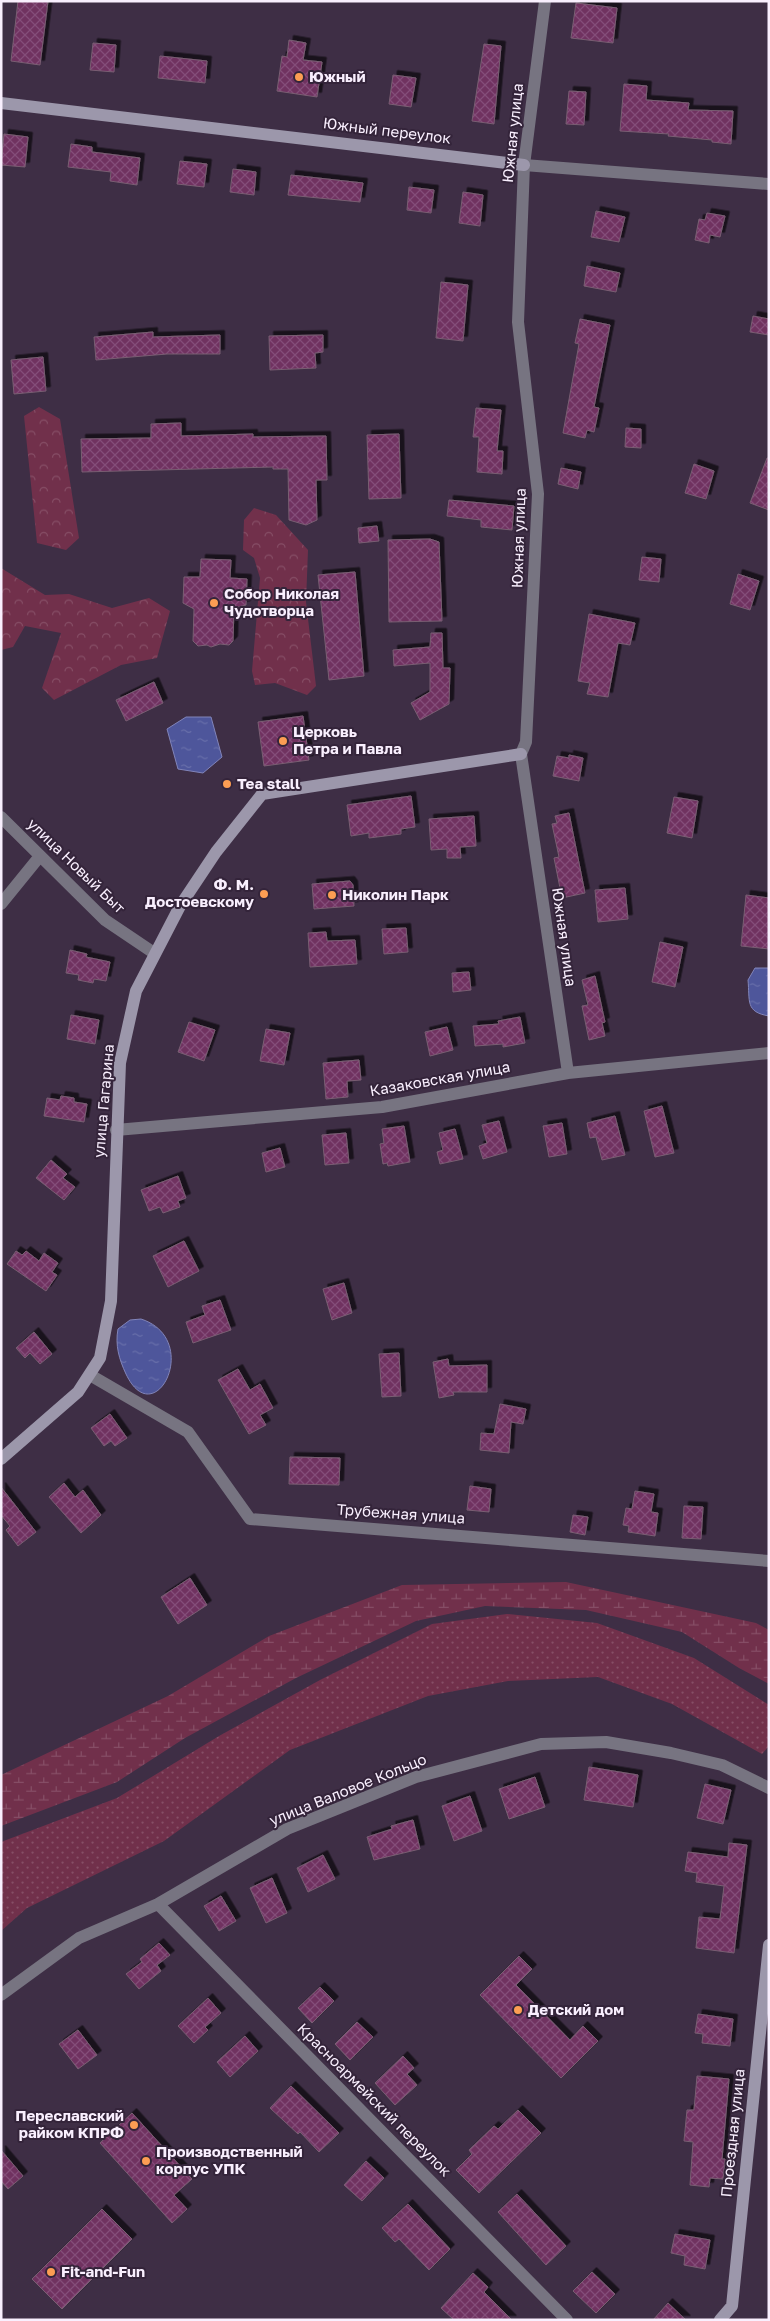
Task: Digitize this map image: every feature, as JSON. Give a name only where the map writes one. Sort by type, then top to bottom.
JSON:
[{"type":"street","name":"Южная улица","points":[[545,1],[524,165],[518,322],[538,494],[526,742],[521,754],[568,1073]]},
{"type":"street","name":"Южный переулок","points":[[1,103],[524,165],[769,184]]},
{"type":"street","name":"улица Гагарина","points":[[1,1459],[78,1392],[100,1358],[111,1301],[120,1063],[136,991],[180,906],[216,852],[262,794],[521,754]]},
{"type":"street","name":"улица Новый Быт","points":[[1,817],[105,920],[154,953]]},
{"type":"street","points":[[1,904],[40,856]]},
{"type":"street","name":"Казаковская улица","points":[[116,1130],[382,1107],[568,1073],[769,1053]]},
{"type":"street","name":"Трубежная улица","points":[[90,1375],[188,1432],[250,1519],[769,1562]]},
{"type":"street","name":"улица Валовое Кольцо","points":[[1,1995],[79,1938],[158,1904],[287,1829],[416,1777],[541,1744],[606,1742],[671,1753],[722,1765],[769,1788]]},
{"type":"street","name":"Красноармейский переулок","points":[[158,1904],[567,2320]]},
{"type":"street","name":"Проездная улица","points":[[720,2320],[732,2306],[769,1945]]},
{"type":"green space","points":[[39,407],[60,419],[79,538],[66,550],[37,543],[24,416]]},
{"type":"green space","points":[[254,508],[276,515],[308,550],[306,602],[316,686],[307,695],[275,683],[255,685],[252,671],[260,578],[254,558],[243,550],[244,520]]},
{"type":"green space","points":[[1,568],[45,595],[69,594],[112,608],[149,598],[170,611],[157,658],[121,665],[54,700],[42,688],[61,633],[25,626],[13,647],[1,650]]},
{"type":"green space","points":[[566,1582],[756,1623],[769,1630],[769,1684],[739,1668],[682,1632],[586,1610],[485,1606],[416,1621],[296,1678],[185,1738],[117,1782],[1,1826],[1,1775],[168,1696],[269,1636],[402,1585]]},
{"type":"green space","points":[[507,1614],[597,1623],[694,1658],[769,1705],[769,1746],[762,1754],[672,1704],[598,1677],[508,1681],[428,1696],[290,1750],[164,1841],[27,1908],[1,1931],[1,1842],[117,1798],[219,1736],[320,1680],[432,1624]]},
{"type":"water","points":[[186,717],[211,717],[222,757],[203,773],[178,769],[167,729]]},
{"type":"water","points":[[755,968],[769,968],[769,1016],[756,1012],[750,1004],[748,980]]},
{"type":"water","points":[[141,1319],[159,1330],[169,1345],[171,1361],[168,1377],[160,1389],[149,1394],[138,1390],[126,1374],[117,1346],[118,1329],[130,1320]]},
{"type":"building","points":[[18,1],[48,1],[40,65],[11,61]]},
{"type":"building","points":[[576,3],[617,8],[613,43],[571,38]]},
{"type":"building","name":"Южный","points":[[289,40],[306,43],[303,60],[322,62],[317,97],[277,91],[282,56],[287,57]]},
{"type":"building","points":[[93,43],[116,45],[114,72],[90,70]]},
{"type":"building","points":[[484,44],[501,46],[494,124],[472,121]]},
{"type":"building","points":[[160,56],[207,61],[205,83],[158,78]]},
{"type":"building","points":[[393,75],[416,78],[411,107],[389,104]]},
{"type":"building","points":[[624,84],[647,86],[646,100],[689,103],[688,110],[733,111],[731,144],[712,142],[712,140],[668,136],[669,134],[620,131]]},
{"type":"building","points":[[569,91],[586,92],[584,125],[566,124]]},
{"type":"building","points":[[4,134],[28,137],[25,167],[1,165]]},
{"type":"building","points":[[71,144],[92,147],[92,152],[140,158],[137,185],[110,181],[111,172],[68,167]]},
{"type":"building","points":[[180,161],[207,164],[204,187],[177,184]]},
{"type":"building","points":[[233,169],[256,172],[254,195],[230,192]]},
{"type":"building","points":[[291,175],[363,183],[360,202],[288,195]]},
{"type":"building","points":[[409,187],[434,190],[431,213],[407,210]]},
{"type":"building","points":[[463,192],[483,195],[480,226],[459,223]]},
{"type":"building","points":[[596,211],[625,217],[619,242],[591,237]]},
{"type":"building","points":[[707,213],[725,216],[720,237],[710,235],[709,243],[695,240],[699,219],[705,220]]},
{"type":"building","points":[[587,266],[620,273],[616,292],[584,286]]},
{"type":"building","points":[[441,282],[468,285],[463,341],[436,338]]},
{"type":"building","points":[[753,316],[769,319],[769,335],[750,332]]},
{"type":"building","points":[[580,319],[610,325],[594,407],[599,408],[594,432],[587,430],[585,438],[563,433],[579,344],[575,343]]},
{"type":"building","points":[[153,332],[153,337],[220,335],[220,354],[167,354],[96,360],[94,337]]},
{"type":"building","points":[[323,335],[323,352],[315,353],[316,368],[270,370],[269,336]]},
{"type":"building","points":[[43,357],[46,391],[14,394],[11,360]]},
{"type":"building","points":[[476,408],[501,410],[497,451],[503,451],[502,474],[477,472],[479,437],[473,437]]},
{"type":"building","points":[[181,423],[181,436],[253,434],[253,437],[326,436],[327,480],[316,480],[317,520],[306,525],[289,520],[288,469],[273,469],[273,467],[82,472],[81,439],[151,438],[151,424]]},
{"type":"building","points":[[626,428],[641,429],[641,448],[625,447]]},
{"type":"building","points":[[399,434],[401,498],[369,499],[367,435]]},
{"type":"building","points":[[767,458],[769,458],[769,510],[750,503]]},
{"type":"building","points":[[694,464],[714,471],[706,499],[685,493]]},
{"type":"building","points":[[561,468],[581,472],[578,489],[558,484]]},
{"type":"building","points":[[449,500],[514,506],[512,530],[481,527],[481,520],[447,516]]},
{"type":"building","points":[[377,526],[379,541],[359,543],[358,528]]},
{"type":"building","points":[[430,539],[439,542],[442,621],[389,622],[388,540]]},
{"type":"building","points":[[642,557],[661,559],[659,582],[639,580]]},
{"type":"building","name":"Собор Николая Чудотворца","points":[[201,559],[231,560],[230,578],[247,579],[246,605],[234,608],[233,641],[229,645],[198,646],[193,641],[194,609],[183,603],[184,577],[200,577]]},
{"type":"building","points":[[355,572],[364,676],[329,680],[318,575]]},
{"type":"building","points":[[738,574],[759,581],[750,610],[730,604]]},
{"type":"building","points":[[589,614],[635,623],[630,645],[618,643],[608,697],[587,694],[590,683],[578,681]]},
{"type":"building","points":[[431,633],[442,633],[443,668],[450,668],[449,704],[420,720],[411,703],[430,692],[430,663],[394,666],[393,650],[430,647]]},
{"type":"building","points":[[154,682],[163,703],[126,721],[116,700]]},
{"type":"building","name":"Церковь Петра и Павла","points":[[303,716],[309,760],[264,766],[258,722]]},
{"type":"building","points":[[569,755],[583,758],[579,781],[553,776],[557,756],[569,758]]},
{"type":"building","points":[[411,796],[415,827],[401,829],[401,834],[369,838],[369,833],[351,836],[347,805]]},
{"type":"building","points":[[674,797],[698,801],[692,838],[667,833]]},
{"type":"building","points":[[569,813],[585,893],[562,898],[554,858],[559,857],[552,824],[557,823],[555,816]]},
{"type":"building","points":[[474,816],[476,846],[460,847],[461,858],[447,858],[447,849],[431,850],[429,819]]},
{"type":"building","name":"Николин Парк","points":[[350,881],[353,885],[354,906],[314,909],[312,884]]},
{"type":"building","points":[[625,888],[628,919],[598,922],[595,890]]},
{"type":"building","points":[[746,895],[769,898],[769,949],[741,946]]},
{"type":"building","points":[[406,928],[408,952],[384,954],[382,929]]},
{"type":"building","points":[[326,932],[327,941],[355,940],[357,964],[310,967],[308,933]]},
{"type":"building","points":[[660,942],[683,947],[675,987],[652,982]]},
{"type":"building","points":[[70,950],[87,954],[86,957],[110,962],[106,981],[94,979],[93,983],[78,980],[79,975],[66,973]]},
{"type":"building","points":[[469,972],[471,990],[453,992],[452,973]]},
{"type":"building","points":[[595,976],[605,1022],[602,1023],[605,1036],[589,1040],[582,1006],[588,1005],[582,980]]},
{"type":"building","points":[[71,1015],[99,1020],[95,1044],[67,1039]]},
{"type":"building","points":[[520,1017],[525,1043],[503,1047],[503,1044],[475,1046],[473,1026],[499,1024],[498,1021]]},
{"type":"building","points":[[189,1022],[215,1030],[204,1061],[178,1052]]},
{"type":"building","points":[[447,1027],[453,1050],[430,1056],[425,1032]]},
{"type":"building","points":[[266,1029],[290,1033],[284,1065],[260,1061]]},
{"type":"building","points":[[359,1060],[361,1080],[347,1081],[348,1097],[326,1099],[323,1063]]},
{"type":"building","points":[[61,1096],[74,1098],[74,1102],[87,1104],[84,1122],[44,1116],[47,1098],[60,1100]]},
{"type":"building","points":[[662,1106],[674,1153],[655,1157],[644,1111]]},
{"type":"building","points":[[615,1116],[625,1155],[602,1160],[596,1137],[590,1138],[587,1123]]},
{"type":"building","points":[[499,1121],[507,1152],[483,1159],[479,1146],[487,1143],[482,1125]]},
{"type":"building","points":[[562,1123],[567,1154],[549,1157],[543,1126]]},
{"type":"building","points":[[404,1126],[410,1162],[388,1166],[387,1163],[383,1164],[380,1144],[384,1143],[382,1129]]},
{"type":"building","points":[[455,1129],[463,1159],[440,1164],[437,1152],[443,1150],[439,1133]]},
{"type":"building","points":[[346,1133],[349,1163],[325,1165],[322,1135]]},
{"type":"building","points":[[280,1148],[285,1167],[266,1172],[262,1153]]},
{"type":"building","points":[[51,1160],[67,1174],[63,1178],[75,1187],[64,1200],[36,1178]]},
{"type":"building","points":[[178,1176],[186,1198],[178,1201],[180,1207],[163,1213],[160,1207],[149,1211],[141,1190]]},
{"type":"building","points":[[184,1241],[199,1271],[168,1287],[153,1256]]},
{"type":"building","points":[[16,1251],[22,1255],[26,1251],[39,1261],[44,1253],[58,1263],[52,1272],[57,1275],[46,1291],[7,1264]]},
{"type":"building","points":[[344,1283],[352,1313],[332,1320],[323,1289]]},
{"type":"building","points":[[220,1300],[231,1330],[193,1343],[186,1322],[205,1315],[202,1306]]},
{"type":"building","points":[[34,1332],[52,1354],[40,1364],[30,1353],[25,1358],[16,1348]]},
{"type":"building","points":[[399,1353],[401,1396],[382,1397],[379,1354]]},
{"type":"building","points":[[448,1359],[449,1366],[487,1365],[487,1392],[453,1392],[454,1395],[439,1398],[433,1362]]},
{"type":"building","points":[[238,1369],[250,1390],[260,1384],[273,1408],[260,1415],[266,1425],[249,1434],[218,1380]]},
{"type":"building","points":[[500,1404],[526,1409],[523,1424],[511,1422],[509,1453],[480,1450],[481,1433],[494,1434]]},
{"type":"building","points":[[110,1414],[127,1438],[115,1446],[111,1441],[104,1446],[91,1428]]},
{"type":"building","points":[[290,1457],[340,1458],[339,1485],[289,1484]]},
{"type":"building","points":[[64,1483],[75,1497],[83,1490],[101,1515],[81,1533],[49,1497]]},
{"type":"building","points":[[470,1486],[491,1489],[489,1512],[467,1510]]},
{"type":"building","points":[[1,1487],[36,1532],[18,1546],[6,1530],[10,1526],[1,1515]]},
{"type":"building","points":[[635,1491],[654,1494],[651,1512],[658,1513],[655,1536],[628,1532],[629,1526],[623,1525],[626,1508],[632,1509]]},
{"type":"building","points":[[684,1506],[703,1507],[701,1539],[682,1538]]},
{"type":"building","points":[[573,1515],[588,1517],[585,1535],[570,1532]]},
{"type":"building","points":[[190,1578],[207,1605],[178,1624],[161,1597]]},
{"type":"building","points":[[589,1767],[638,1775],[633,1807],[584,1800]]},
{"type":"building","points":[[535,1777],[545,1807],[509,1819],[499,1789]]},
{"type":"building","points":[[705,1784],[731,1790],[723,1824],[697,1818]]},
{"type":"building","points":[[470,1796],[482,1831],[454,1841],[442,1806]]},
{"type":"building","points":[[413,1820],[420,1849],[374,1860],[367,1837],[392,1829],[391,1826]]},
{"type":"building","points":[[729,1843],[747,1845],[734,1953],[696,1948],[699,1917],[720,1919],[724,1886],[696,1882],[697,1873],[685,1871],[688,1852],[728,1857]]},
{"type":"building","points":[[323,1855],[335,1879],[308,1892],[297,1868]]},
{"type":"building","points":[[272,1878],[287,1913],[266,1923],[250,1888]]},
{"type":"building","points":[[221,1896],[236,1921],[219,1931],[204,1906]]},
{"type":"building","points":[[159,1943],[170,1955],[157,1965],[161,1971],[139,1989],[126,1974],[142,1962],[140,1959]]},
{"type":"building","name":"Детский дом","points":[[519,1956],[532,1969],[516,1985],[570,2040],[583,2026],[598,2041],[561,2078],[480,1995]]},
{"type":"building","points":[[320,1987],[334,2001],[312,2023],[298,2008]]},
{"type":"building","points":[[208,1998],[221,2013],[205,2027],[208,2030],[194,2043],[178,2026]]},
{"type":"building","points":[[698,2014],[733,2019],[730,2046],[702,2043],[703,2034],[695,2033]]},
{"type":"building","points":[[357,2022],[373,2037],[350,2060],[335,2044]]},
{"type":"building","points":[[78,2030],[97,2055],[78,2069],[59,2044]]},
{"type":"building","points":[[245,2036],[258,2051],[230,2077],[217,2062]]},
{"type":"building","points":[[403,2056],[414,2068],[407,2074],[417,2085],[395,2105],[375,2083]]},
{"type":"building","points":[[697,2076],[729,2079],[722,2159],[725,2159],[723,2179],[710,2178],[709,2187],[690,2185],[693,2142],[684,2141],[687,2110],[694,2110]]},
{"type":"building","points":[[291,2086],[339,2133],[319,2152],[300,2132],[298,2134],[270,2108]]},
{"type":"building","points":[[518,2110],[541,2133],[479,2193],[456,2170],[472,2154],[469,2150],[494,2126],[498,2129]]},
{"type":"building","name":"Производственный корпус УПК","points":[[132,2113],[192,2179],[174,2195],[187,2209],[172,2223],[100,2143]]},
{"type":"building","points":[[1,2150],[23,2176],[8,2189],[1,2181]]},
{"type":"building","points":[[366,2161],[384,2178],[362,2201],[344,2185]]},
{"type":"building","points":[[517,2194],[566,2246],[546,2265],[498,2212]]},
{"type":"building","points":[[408,2204],[450,2249],[429,2270],[399,2239],[395,2242],[382,2228]]},
{"type":"building","points":[[102,2209],[132,2239],[62,2309],[32,2279]]},
{"type":"building","points":[[675,2234],[710,2240],[705,2269],[684,2265],[685,2256],[671,2253]]},
{"type":"building","points":[[592,2272],[615,2294],[596,2313],[573,2291]]},
{"type":"building","points":[[473,2273],[488,2287],[484,2292],[512,2320],[454,2320],[441,2308]]},
{"type":"building","points":[[668,2303],[686,2320],[653,2320]]},
{"type":"place","name":"Южный","points":[[299,77]]},
{"type":"place","name":"Собор Николая Чудотворца","points":[[214,603]]},
{"type":"place","name":"Церковь Петра и Павла","points":[[283,741]]},
{"type":"place","name":"Tea stall","points":[[227,784]]},
{"type":"place","name":"Ф. М. Достоевскому","points":[[264,894]]},
{"type":"place","name":"Николин Парк","points":[[332,895]]},
{"type":"place","name":"Детский дом","points":[[518,2010]]},
{"type":"place","name":"Переславский райком КПРФ","points":[[134,2125]]},
{"type":"place","name":"Производственный корпус УПК","points":[[146,2161]]},
{"type":"place","name":"Fit-and-Fun","points":[[51,2272]]}]
